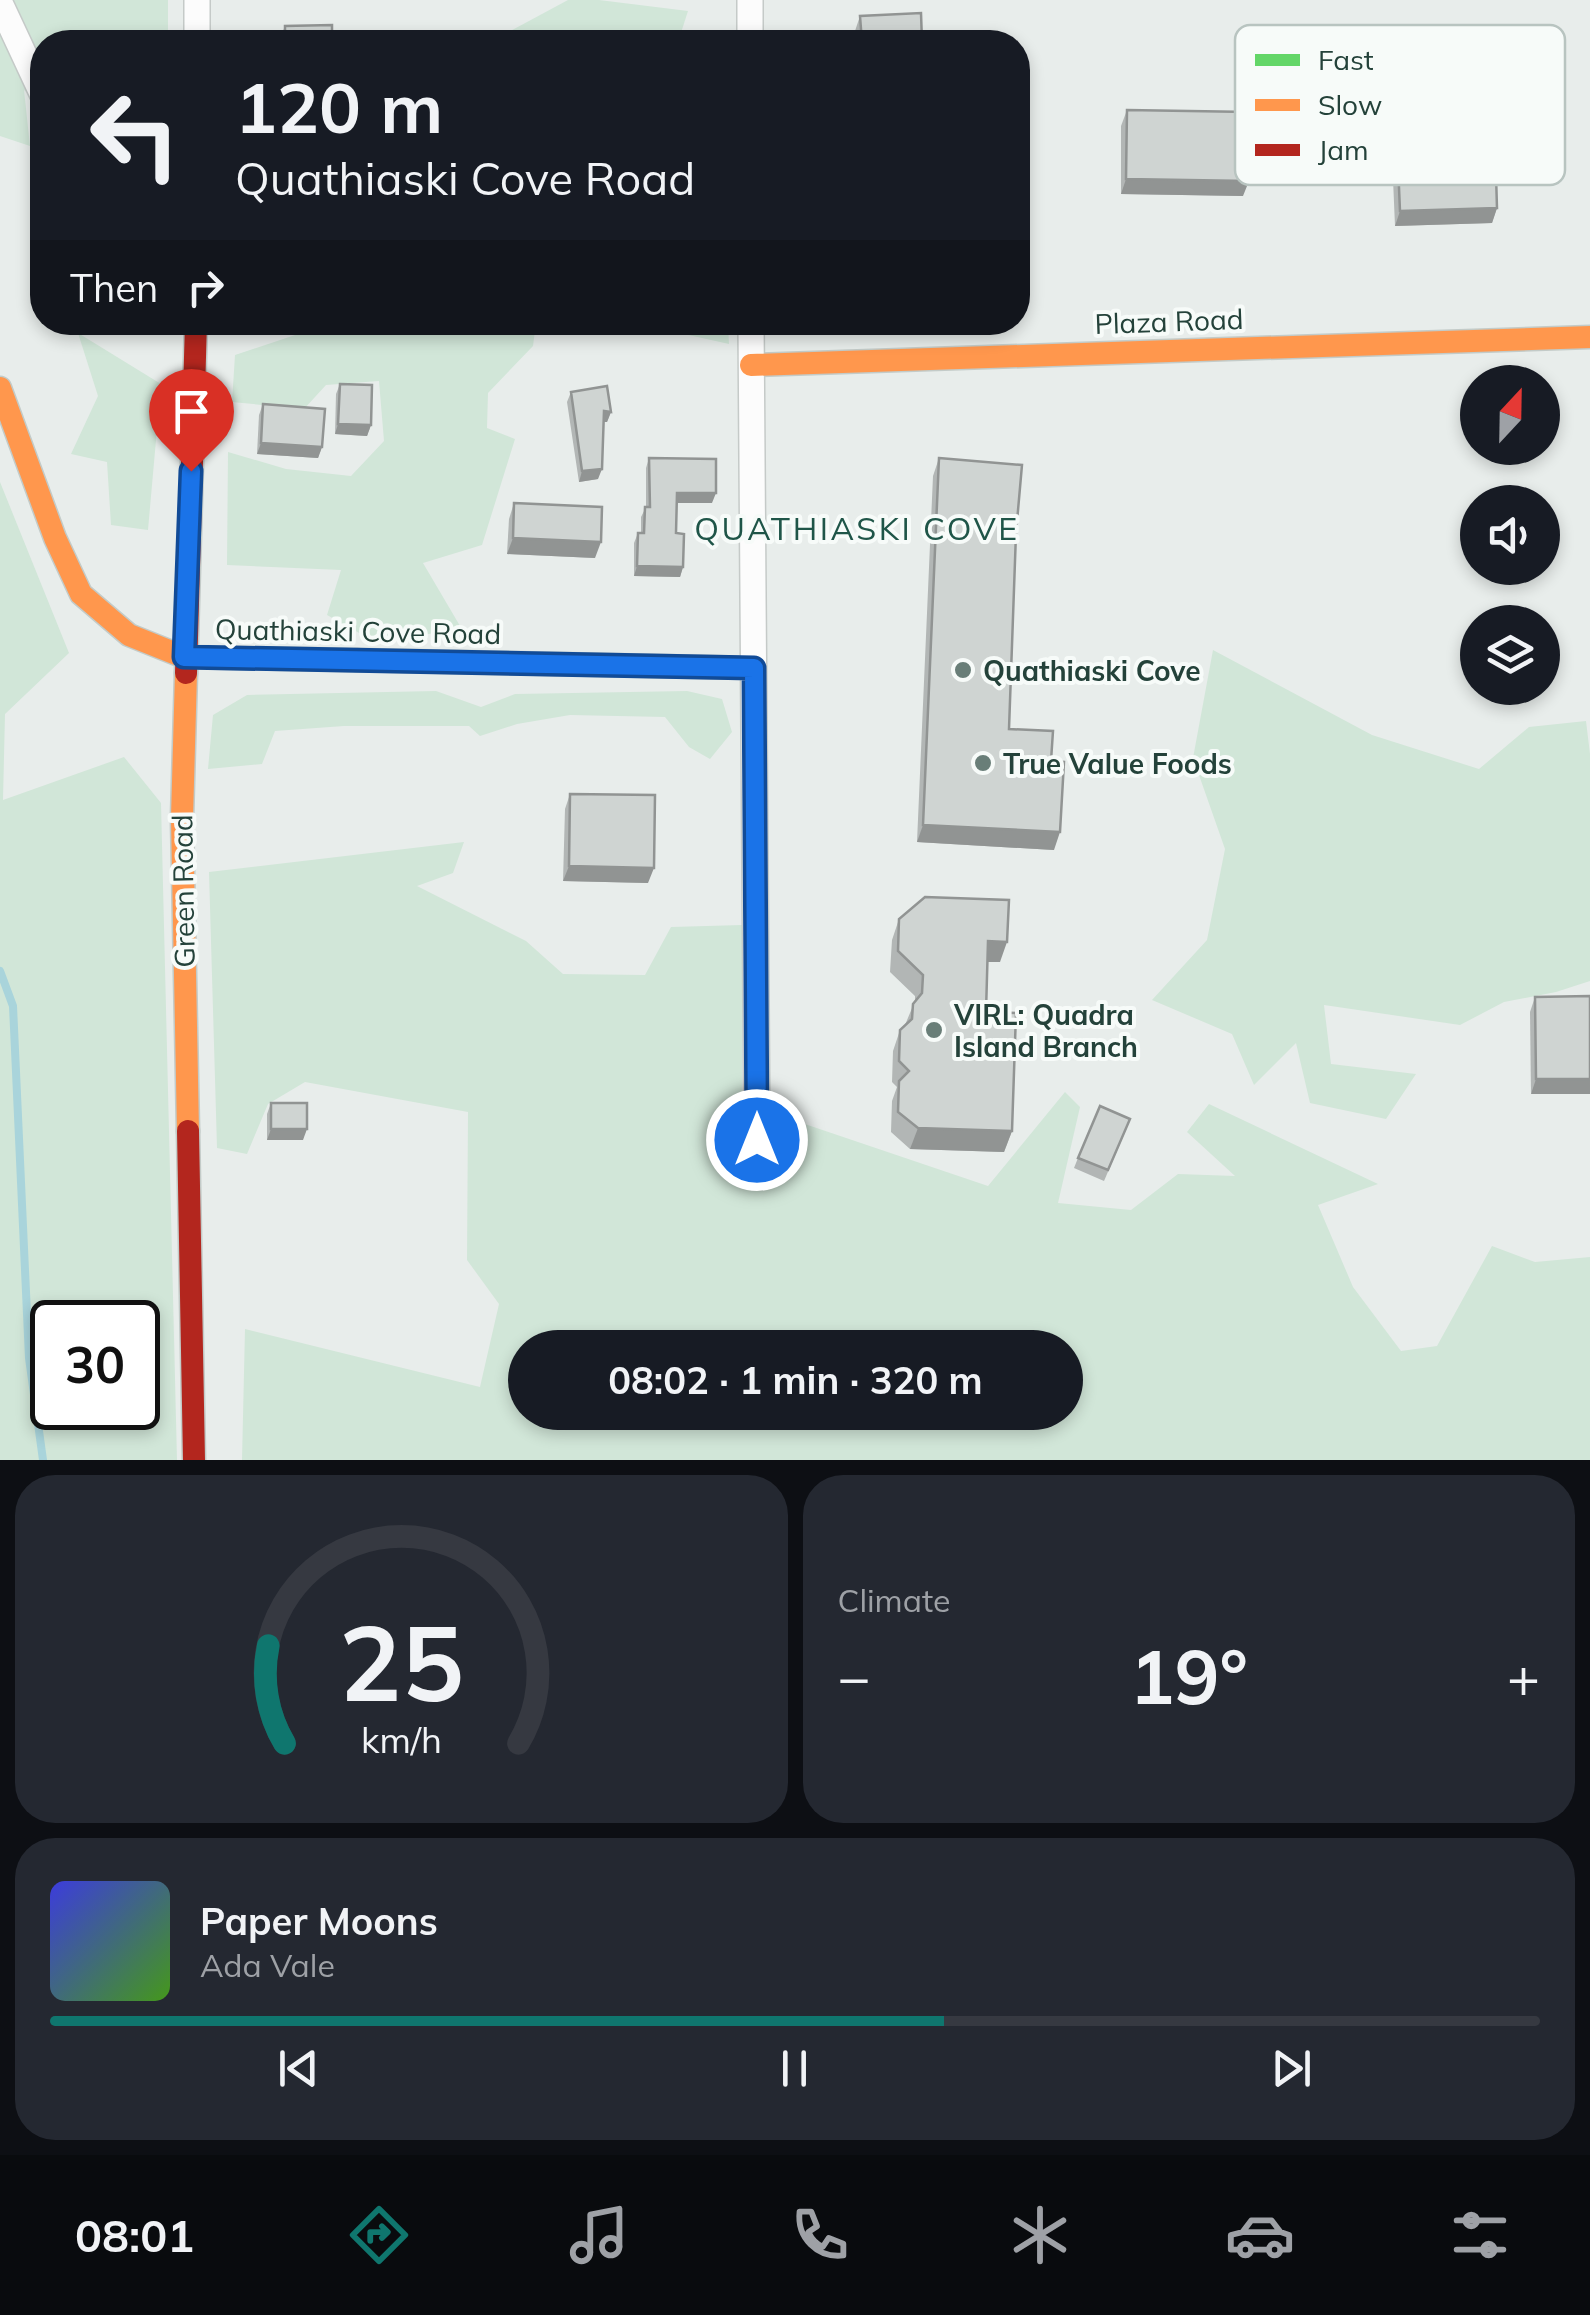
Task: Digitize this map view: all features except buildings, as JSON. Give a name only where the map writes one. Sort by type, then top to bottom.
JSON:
[{"type":"street","points":[[197,0],[197,30]]},
{"type":"street","points":[[750,0],[750,30]]},
{"type":"street","points":[[0,3],[30,67]]},
{"type":"street","name":"Green Road","points":[[194,1460],[182,818],[196,335]]},
{"type":"street","points":[[751,335],[757,1140]]},
{"type":"street","name":"Plaza Road","points":[[751,366],[1590,338]]},
{"type":"street","name":"Quathiaski Cove Road","points":[[0,388],[55,538],[81,594],[130,635],[184,657],[754,668]]},
{"type":"green space","points":[[0,0],[168,0],[168,30],[30,30],[30,95],[24,90],[30,146],[0,136]]},
{"type":"green space","points":[[568,0],[688,11],[682,30],[512,30]]},
{"type":"green space","points":[[79,335],[161,384],[148,530],[111,525],[107,462],[71,454],[98,396]]},
{"type":"green space","points":[[295,335],[534,335],[533,346],[488,393],[487,428],[515,439],[482,545],[423,563],[463,631],[370,639],[327,615],[341,570],[227,565],[228,452],[286,469],[351,476],[384,441],[379,381],[326,385],[304,409],[232,402],[235,355]]},
{"type":"green space","points":[[688,335],[729,335],[729,344]]},
{"type":"green space","points":[[0,482],[69,653],[5,714],[3,800],[124,757],[161,803],[177,1460],[0,1460]]},
{"type":"green space","points":[[1213,650],[1372,735],[1479,769],[1529,727],[1586,721],[1590,754],[1590,981],[1504,1002],[1460,1025],[1324,1005],[1331,1064],[1416,1074],[1386,1119],[1310,1103],[1296,1043],[1254,1085],[1232,1034],[1152,1000],[1207,940],[1225,849],[1193,758]]},
{"type":"green space","points":[[436,691],[481,707],[515,694],[687,691],[722,699],[732,732],[710,759],[689,747],[665,717],[570,715],[517,724],[480,736],[469,726],[344,726],[275,731],[262,764],[208,769],[213,715],[247,695]]},
{"type":"green space","points":[[464,842],[453,873],[417,886],[526,941],[563,974],[645,975],[671,927],[742,925],[742,1111],[711,1143],[755,1162],[785,1152],[790,1119],[988,1186],[1065,1092],[1080,1107],[1058,1203],[1131,1210],[1178,1174],[1235,1176],[1187,1132],[1209,1104],[1378,1184],[1318,1205],[1353,1287],[1401,1351],[1437,1346],[1492,1246],[1535,1262],[1590,1257],[1590,1460],[242,1460],[245,1329],[480,1387],[499,1304],[467,1260],[468,1112],[305,1082],[268,1104],[247,1154],[217,1148],[209,872]]},
{"type":"waterway","points":[[0,971],[13,1006],[29,1358],[43,1460]]},
{"type":"traffic: fast","points":[[357,660],[754,668]]},
{"type":"traffic: slow","points":[[751,365],[1590,337]]},
{"type":"traffic: slow","points":[[0,388],[55,538],[81,594],[129,635],[184,657],[357,660]]},
{"type":"traffic: slow","points":[[186,673],[182,818],[188,1131]]},
{"type":"traffic: jam","points":[[186,673],[196,335]]},
{"type":"traffic: jam","points":[[188,1131],[194,1460]]},
{"type":"place","name":"Quathiaski Cove","points":[[963,670]]},
{"type":"place","name":"True Value Foods","points":[[983,763]]},
{"type":"place","name":"VIRL: Quadra Island Branch","points":[[934,1030]]},
{"type":"district","name":"QUATHIASKI COVE","points":[[857,528]]},
{"type":"route","points":[[191,471],[184,657],[754,668],[757,1140]]}]
